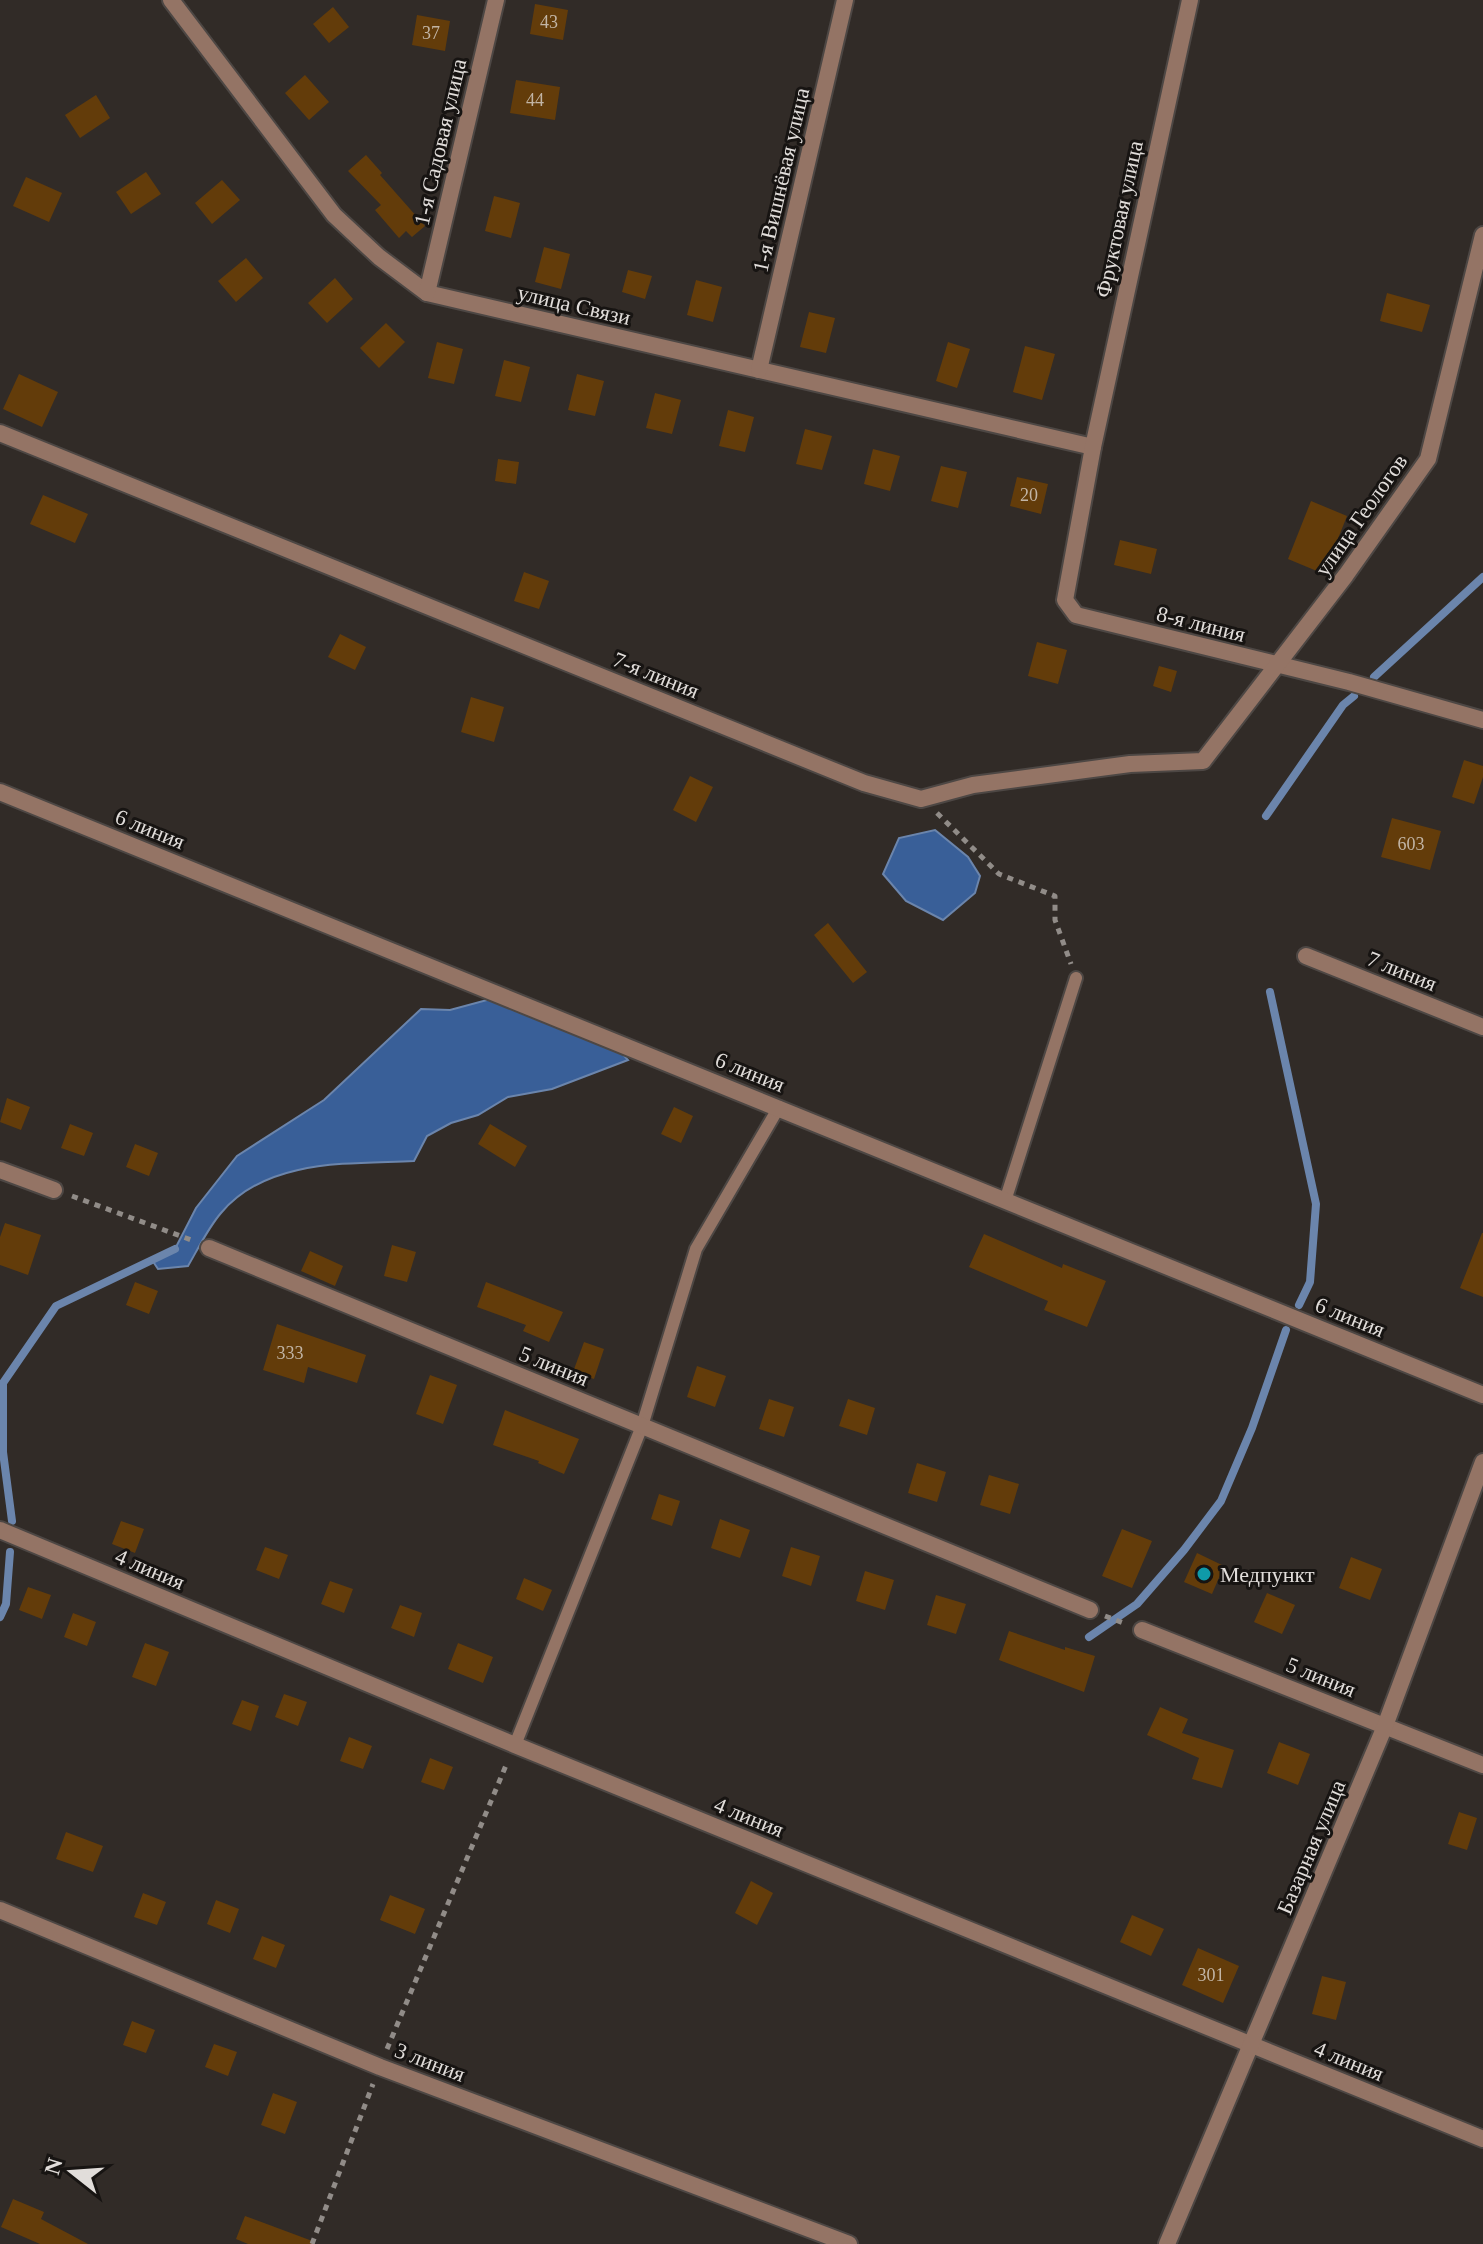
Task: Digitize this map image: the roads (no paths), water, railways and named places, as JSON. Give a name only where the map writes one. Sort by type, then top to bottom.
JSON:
[{"type":"street","name":"улица Связи","points":[[171,0],[334,215],[379,257],[427,293],[1093,447]]},
{"type":"street","name":"1-я Садовая улица","points":[[427,293],[496,0]]},
{"type":"street","name":"1-я Вишнёвая улица","points":[[759,370],[845,0]]},
{"type":"street","name":"Фруктовая улица","points":[[1093,447],[1190,0]]},
{"type":"street","name":"улица Геологов","points":[[1277,666],[1428,459],[1483,235]]},
{"type":"street","name":"7-я линия","points":[[0,433],[864,783],[921,799],[989,782],[1130,764],[1203,761],[1277,666]]},
{"type":"street","name":"8-я линия","points":[[1093,447],[1065,600],[1076,615],[1349,682],[1483,720]]},
{"type":"street","name":"6 линия","points":[[0,792],[1483,1395]]},
{"type":"street","name":"7 линия","points":[[1306,956],[1483,1027]]},
{"type":"street","points":[[0,1170],[54,1190]]},
{"type":"street","name":"5 линия","points":[[209,1248],[1090,1610]]},
{"type":"street","name":"Базарная улица","points":[[1167,2244],[1385,1726],[1483,1462]]},
{"type":"street","name":"4 линия","points":[[0,1530],[515,1745],[1483,2139]]},
{"type":"street","name":"5 линия","points":[[1142,1630],[1483,1765]]},
{"type":"street","name":"3 линия","points":[[0,1910],[380,2067],[849,2244]]},
{"type":"lane","points":[[1005,1201],[1076,978]]},
{"type":"lane","points":[[515,1745],[642,1426],[696,1249],[779,1107]]},
{"type":"water","points":[[935,830],[968,857],[980,876],[975,893],[943,920],[906,901],[883,874],[899,838]]},
{"type":"water","points":[[498,997],[613,1043],[628,1060],[552,1089],[508,1097],[478,1115],[451,1123],[427,1136],[414,1161],[337,1164],[285,1173],[262,1182],[240,1195],[221,1213],[188,1266],[158,1269],[152,1260],[175,1249],[196,1208],[237,1156],[324,1100],[421,1009],[450,1010]]},
{"type":"waterway","points":[[1374,677],[1483,577]]},
{"type":"waterway","points":[[1266,816],[1343,705],[1354,696]]},
{"type":"waterway","points":[[1270,992],[1316,1204],[1310,1282],[1299,1305]]},
{"type":"waterway","points":[[12,1521],[3,1452],[3,1383],[56,1306],[175,1249]]},
{"type":"waterway","points":[[1089,1637],[1137,1604],[1221,1501],[1252,1428],[1286,1330]]},
{"type":"waterway","points":[[0,1617],[6,1604],[10,1552]]},
{"type":"place","name":"Медпункт","points":[[1204,1574]]}]
